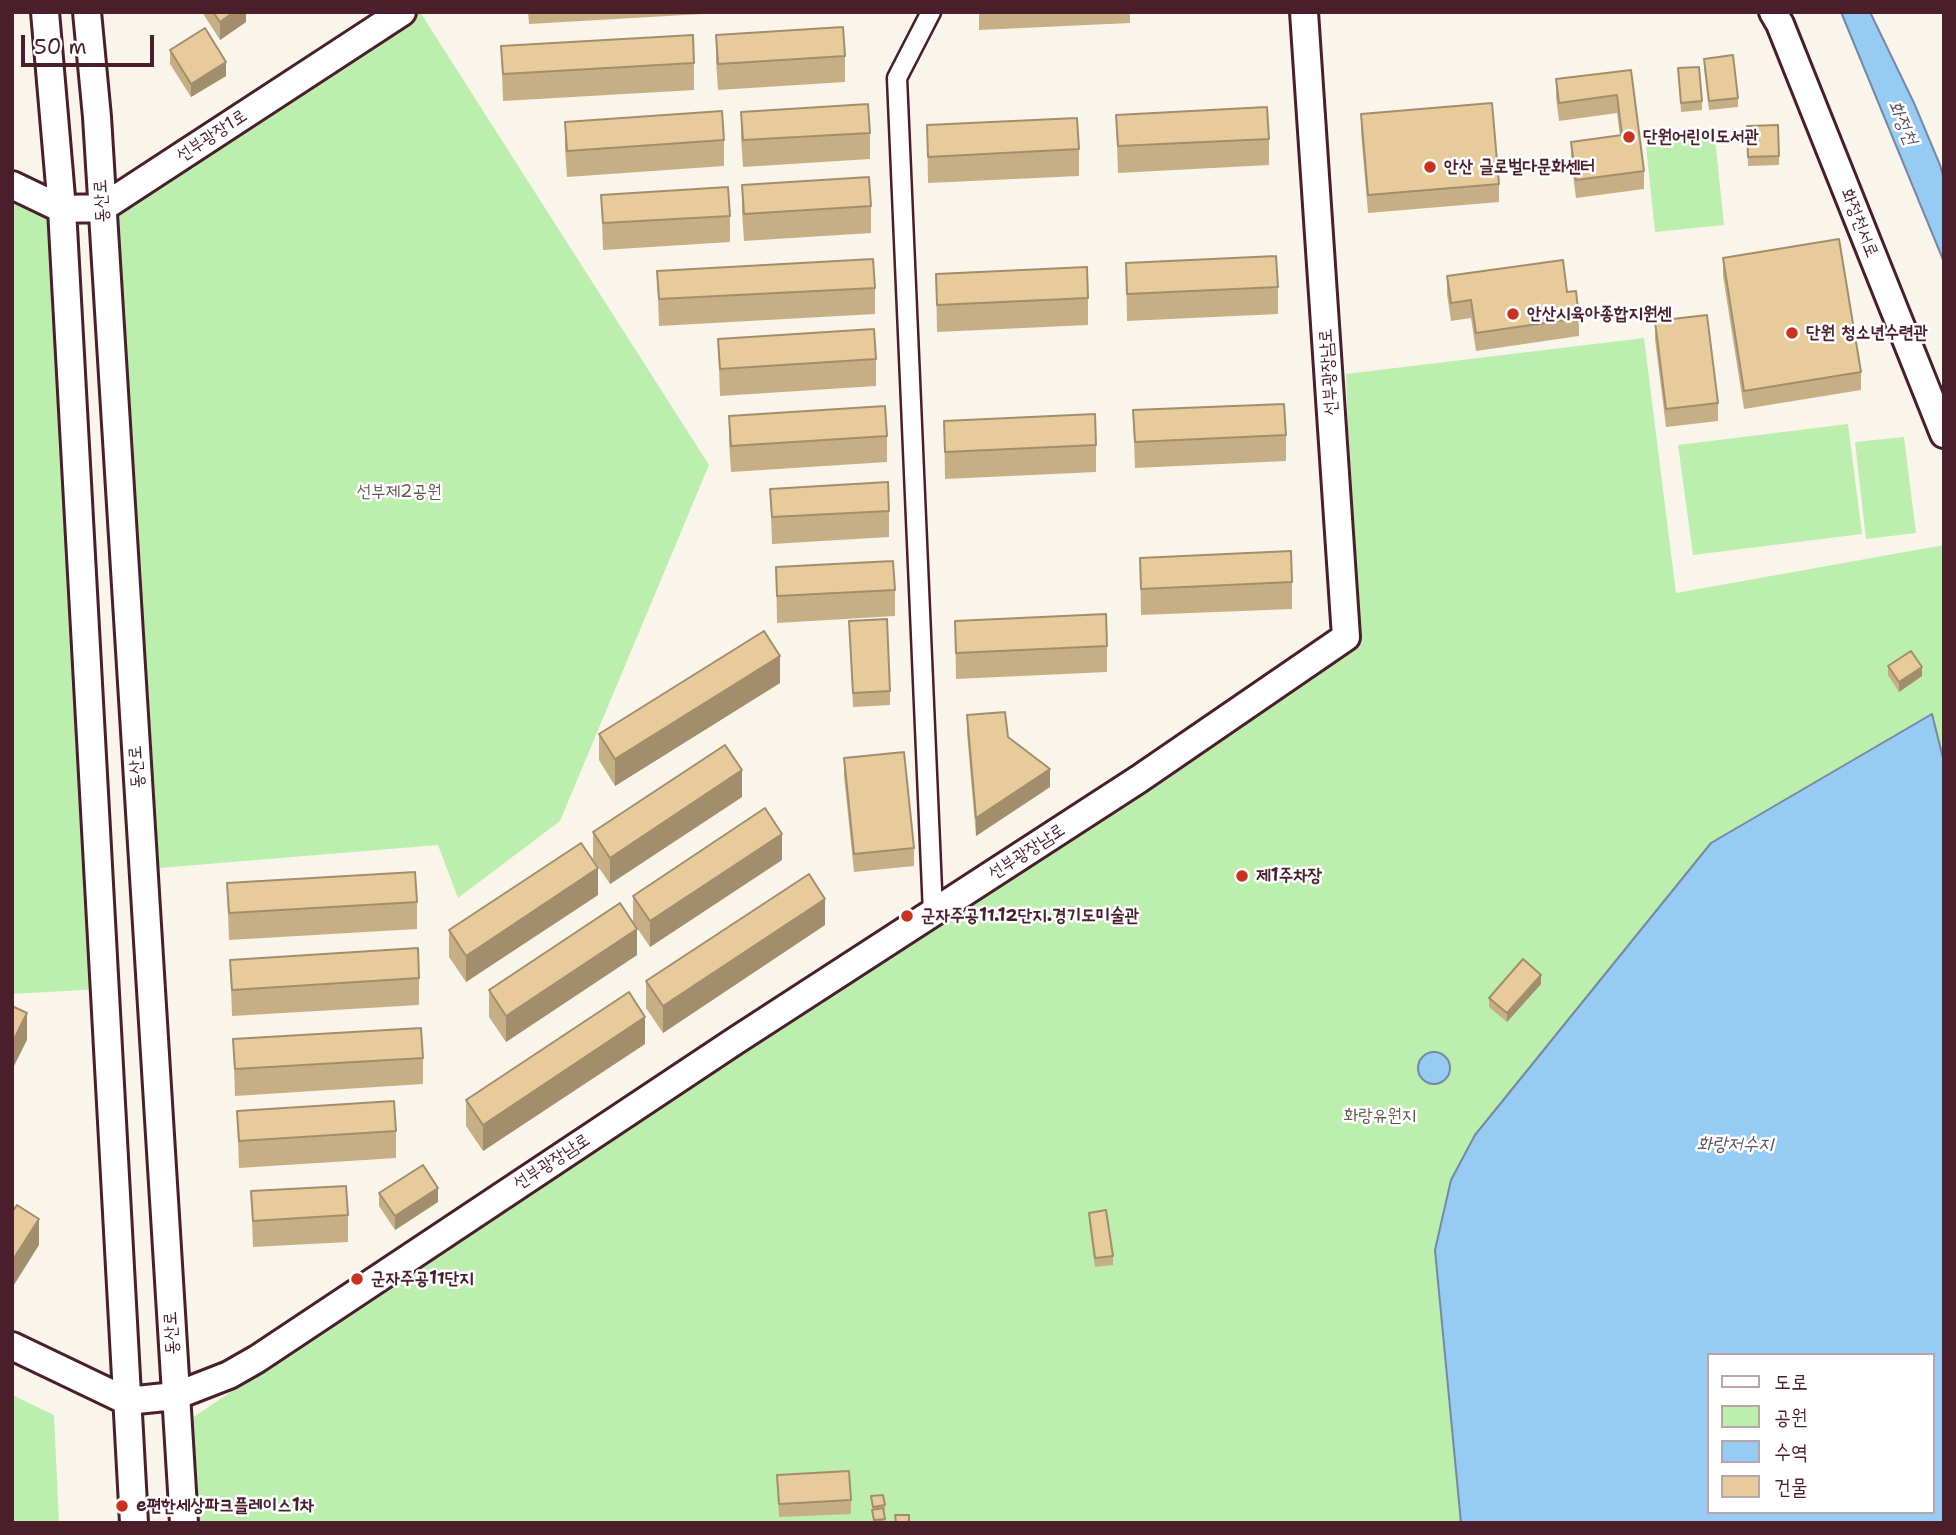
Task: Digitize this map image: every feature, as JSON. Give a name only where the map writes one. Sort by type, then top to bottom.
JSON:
[{"type":"street","points":[[45,12],[62,209],[134,1523]]},
{"type":"street","name":"동산로","points":[[88,12],[97,117],[184,1523]]},
{"type":"street","name":"선부광장1로","points":[[102,208],[402,12]]},
{"type":"street","points":[[931,12],[897,78],[933,913]]},
{"type":"street","name":"선부광장남로","points":[[127,1401],[175,1396],[229,1375],[257,1359],[735,1041],[1139,779],[1346,637],[1304,12]]},
{"type":"street","name":"화정천서로","points":[[1773,12],[1944,434]]},
{"type":"street","points":[[50,73],[62,86],[77,90],[88,79],[92,68]]},
{"type":"street","points":[[12,185],[62,209],[102,208]]},
{"type":"street","points":[[12,1346],[127,1401]]},
{"type":"green space","name":"선부제2공원","points":[[407,12],[420,12],[709,465],[560,821],[458,898],[438,845],[147,869],[105,213]]},
{"type":"green space","points":[[1715,138],[1724,225],[1655,232],[1646,145]]},
{"type":"green space","points":[[12,202],[54,220],[101,989],[12,994]]},
{"type":"green space","name":"화랑유원지","points":[[1644,338],[1676,593],[1944,545],[1944,1523],[193,1523],[186,1422],[1356,645],[1346,374]]},
{"type":"green space","points":[[1848,424],[1862,534],[1693,555],[1678,445]]},
{"type":"green space","points":[[1904,437],[1916,533],[1866,539],[1855,442]]},
{"type":"green space","points":[[12,1395],[54,1415],[59,1523],[12,1523]]},
{"type":"water","name":"화정천","points":[[1841,12],[1870,12],[1914,103],[1940,165],[1944,179],[1944,262]]},
{"type":"water","name":"화랑저수지","points":[[1932,714],[1944,762],[1944,1523],[1461,1523],[1435,1250],[1451,1180],[1475,1135],[1711,843]]},
{"type":"water","points":[[1434,1052],[1445,1057],[1450,1068],[1445,1079],[1434,1084],[1423,1079],[1418,1068],[1423,1057]]},
{"type":"building","points":[[213,12],[234,12],[220,22]]},
{"type":"building","points":[[843,27],[845,56],[718,64],[716,35]]},
{"type":"building","points":[[205,28],[226,62],[191,84],[170,50]]},
{"type":"building","points":[[693,35],[694,63],[503,74],[501,46]]},
{"type":"building","points":[[1733,55],[1738,98],[1709,101],[1704,59]]},
{"type":"building","points":[[1699,67],[1702,101],[1681,103],[1678,68]]},
{"type":"building","points":[[1631,70],[1644,171],[1576,180],[1571,142],[1622,135],[1617,95],[1559,103],[1556,79]]},
{"type":"building","name":"안산 글로벌다문화센터","points":[[1492,103],[1499,184],[1368,195],[1361,114]]},
{"type":"building","points":[[868,104],[870,133],[743,140],[741,112]]},
{"type":"building","points":[[1267,107],[1269,139],[1118,146],[1116,115]]},
{"type":"building","points":[[722,111],[724,140],[567,151],[565,122]]},
{"type":"building","points":[[1077,118],[1079,149],[928,157],[927,125]]},
{"type":"building","points":[[1778,125],[1779,156],[1748,157],[1747,126]]},
{"type":"building","points":[[869,177],[871,206],[744,214],[742,185]]},
{"type":"building","points":[[728,187],[730,216],[603,223],[601,195]]},
{"type":"building","name":"단원 청소년수련관","points":[[1839,239],[1861,372],[1744,391],[1723,258]]},
{"type":"building","points":[[1276,256],[1278,287],[1127,294],[1126,263]]},
{"type":"building","points":[[873,259],[875,288],[659,299],[657,271]]},
{"type":"building","name":"안산시육아종합지원센","points":[[1563,260],[1567,292],[1576,291],[1579,318],[1476,333],[1471,300],[1451,303],[1447,276]]},
{"type":"building","points":[[1087,267],[1088,298],[937,305],[936,274]]},
{"type":"building","points":[[1707,315],[1718,403],[1666,409],[1655,321]]},
{"type":"building","points":[[874,329],[876,359],[720,369],[718,339]]},
{"type":"building","points":[[1284,404],[1286,435],[1135,442],[1133,410]]},
{"type":"building","points":[[885,406],[887,436],[731,446],[729,416]]},
{"type":"building","points":[[1095,414],[1096,445],[945,452],[944,421]]},
{"type":"building","points":[[888,482],[889,511],[772,517],[770,489]]},
{"type":"building","points":[[1291,551],[1292,582],[1141,589],[1140,558]]},
{"type":"building","points":[[893,561],[895,590],[777,596],[776,567]]},
{"type":"building","points":[[1106,614],[1107,646],[956,653],[955,621]]},
{"type":"building","points":[[887,619],[890,691],[853,693],[849,621]]},
{"type":"building","points":[[764,631],[780,656],[615,759],[599,734]]},
{"type":"building","points":[[1911,651],[1922,667],[1899,682],[1888,666]]},
{"type":"building","points":[[1005,712],[1008,737],[1050,769],[976,818],[967,715]]},
{"type":"building","points":[[725,745],[742,770],[610,858],[593,832]]},
{"type":"building","points":[[904,752],[914,848],[854,854],[844,758]]},
{"type":"building","points":[[765,808],[782,834],[650,921],[633,896]]},
{"type":"building","points":[[581,843],[598,868],[466,956],[449,930]]},
{"type":"building","points":[[415,872],[417,902],[229,913],[227,883]]},
{"type":"building","points":[[809,874],[825,899],[663,1006],[646,981]]},
{"type":"building","points":[[620,903],[637,929],[506,1016],[489,990]]},
{"type":"building","points":[[418,948],[419,978],[232,990],[230,960]]},
{"type":"building","points":[[1523,959],[1541,975],[1507,1013],[1489,998]]},
{"type":"building","points":[[629,992],[645,1017],[483,1125],[466,1100]]},
{"type":"building","points":[[12,1006],[27,1013],[12,1043]]},
{"type":"building","points":[[421,1028],[423,1058],[235,1069],[233,1039]]},
{"type":"building","points":[[394,1101],[396,1131],[239,1141],[237,1111]]},
{"type":"building","points":[[423,1165],[438,1188],[395,1216],[379,1193]]},
{"type":"building","points":[[346,1186],[348,1215],[253,1221],[251,1191]]},
{"type":"building","points":[[17,1205],[39,1219],[12,1261],[12,1212]]},
{"type":"building","points":[[1106,1210],[1113,1256],[1095,1258],[1089,1213]]},
{"type":"building","points":[[849,1471],[851,1500],[779,1504],[777,1475]]},
{"type":"building","points":[[883,1495],[885,1505],[873,1507],[871,1496]]},
{"type":"building","points":[[883,1508],[885,1519],[874,1520],[872,1510]]},
{"type":"building","points":[[895,1515],[909,1515],[909,1523],[896,1523]]},
{"type":"place","name":"단원어린이도서관","points":[[1629,137]]},
{"type":"place","name":"안산 글로벌다문화센터","points":[[1430,167]]},
{"type":"place","name":"안산시육아종합지원센","points":[[1513,314]]},
{"type":"place","name":"단원 청소년수련관","points":[[1792,333]]},
{"type":"place","name":"제1주차장","points":[[1242,876]]},
{"type":"place","name":"군자주공11.12단지.경기도미술관","points":[[907,916]]},
{"type":"place","name":"군자주공11단지","points":[[357,1279]]},
{"type":"place","name":"e편한세상파크플레이스1차","points":[[122,1506]]}]
